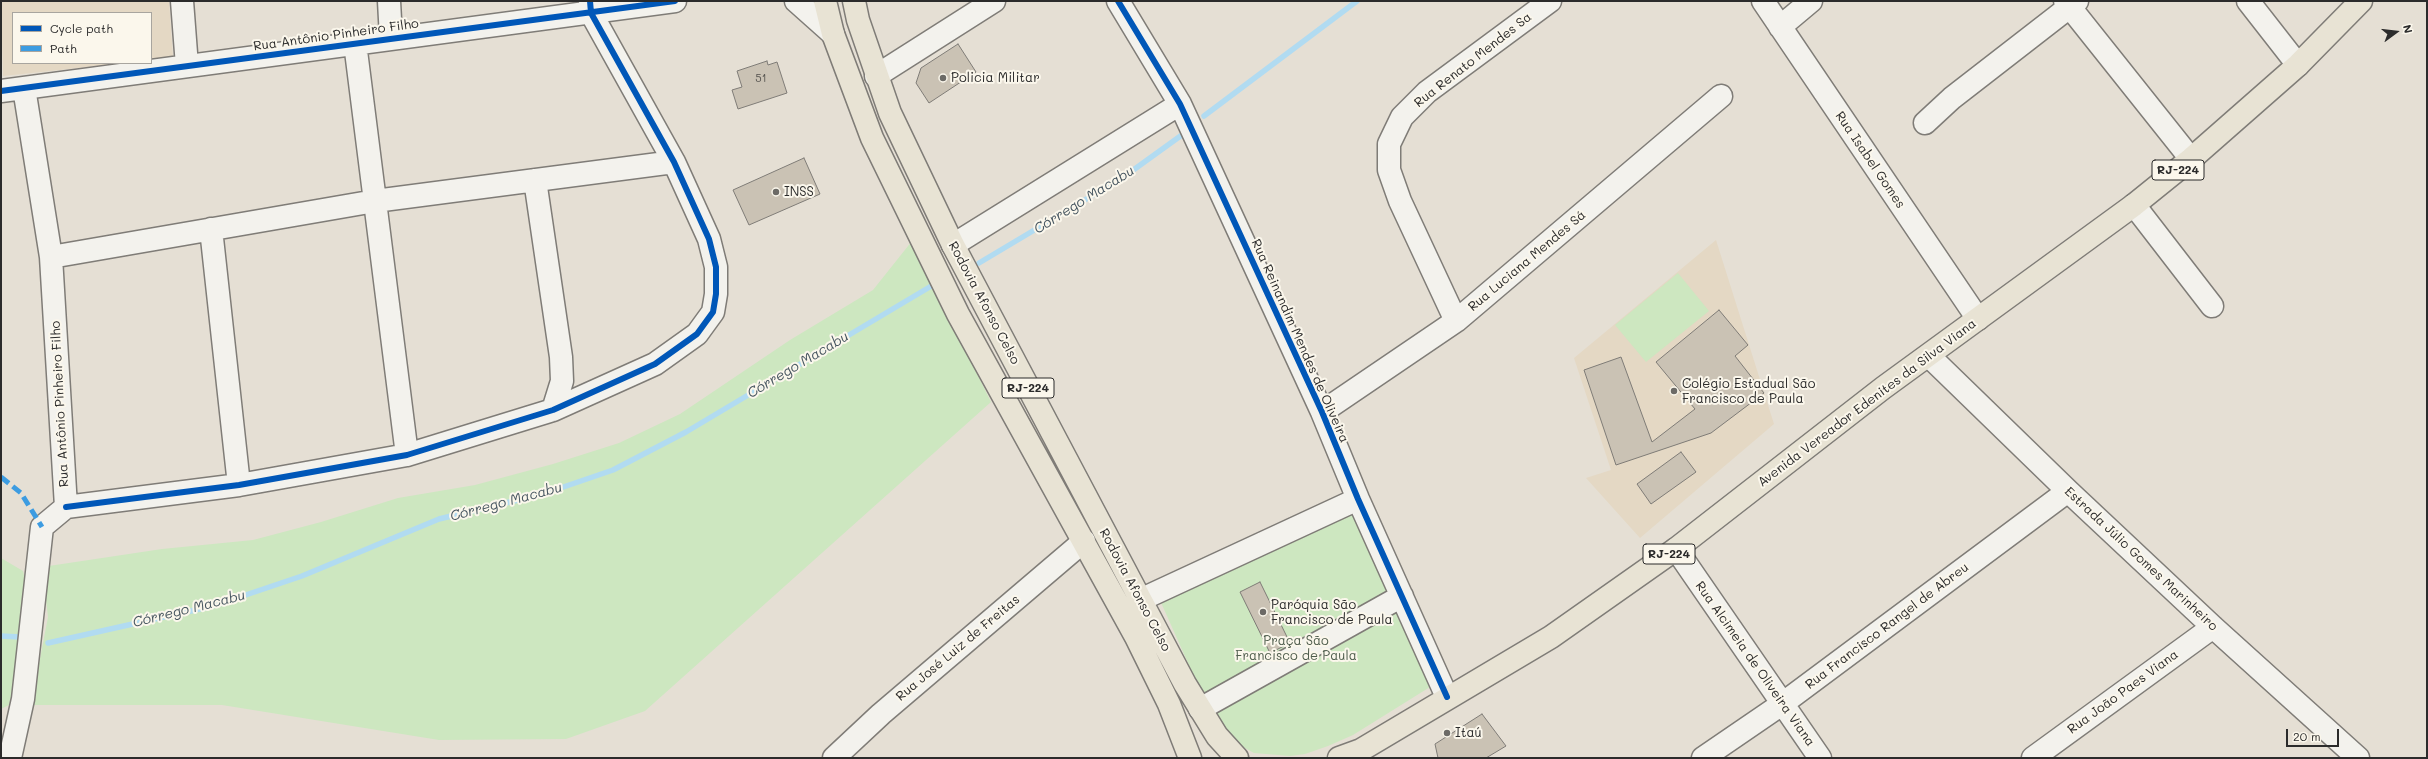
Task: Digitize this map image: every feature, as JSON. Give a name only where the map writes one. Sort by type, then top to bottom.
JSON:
[{"type":"main road","name":"Rodovia Afonso Celso","points":[[825,1],[833,34],[872,138],[958,314],[1136,637],[1169,704],[1190,758]]},
{"type":"main road","name":"Rodovia Afonso Celso","points":[[854,1],[876,76],[890,113],[953,245],[1140,600],[1200,709],[1217,736],[1238,758]]},
{"type":"main road","name":"Avenida Vereador Edenites da Silva Viana","points":[[1339,758],[1361,750],[1447,697],[1551,637],[1676,549],[1883,388],[1929,356],[2134,205],[2191,159],[2298,65],[2361,1]]},
{"type":"street","points":[[182,1],[188,66]]},
{"type":"street","points":[[389,1],[391,38]]},
{"type":"street","name":"Rua Antônio Pinheiro Filho","points":[[1,91],[355,44],[590,7],[675,1]]},
{"type":"street","points":[[796,1],[833,34]]},
{"type":"street","points":[[876,76],[994,1]]},
{"type":"street","name":"Rua Reinandim Mendes de Oliveira","points":[[1118,1],[1180,104],[1322,412],[1358,499],[1447,697]]},
{"type":"street","name":"Rua Renato Mendes Sa","points":[[1456,321],[1400,200],[1389,170],[1389,144],[1402,117],[1427,92],[1550,1]]},
{"type":"street","name":"Rua Isabel Gomes","points":[[1763,1],[1978,319]]},
{"type":"street","points":[[1780,27],[1811,1]]},
{"type":"street","points":[[2248,1],[2298,65]]},
{"type":"street","name":"RJ-224","points":[[1925,123],[1952,98],[2071,3],[2191,159]]},
{"type":"street","points":[[66,507],[239,485],[407,455],[553,410],[655,364],[697,334],[713,312],[716,294],[716,267],[710,239],[674,162],[590,7]]},
{"type":"street","points":[[355,44],[407,455]]},
{"type":"street","name":"Rua Antônio Pinheiro Filho","points":[[10,758],[25,684],[42,527],[66,507],[51,257],[24,88]]},
{"type":"street","name":"Rua Luciana Mendes Sá","points":[[1322,412],[1456,321],[1721,96]]},
{"type":"street","points":[[953,245],[1180,104]]},
{"type":"street","points":[[51,257],[375,201],[674,162]]},
{"type":"street","points":[[535,180],[561,357],[562,381],[553,410]]},
{"type":"street","points":[[2134,205],[2212,306]]},
{"type":"street","points":[[211,229],[239,485]]},
{"type":"street","name":"Estrada Júlio Gomes Marinheiro","points":[[1929,356],[2068,491],[2213,627],[2358,758]]},
{"type":"street","name":"Rua Francisco Rangel de Abreu","points":[[1703,758],[1782,704],[2068,491]]},
{"type":"street","points":[[1140,600],[1358,499]]},
{"type":"street","name":"Rua José Luiz de Freitas","points":[[834,758],[881,714],[1084,541]]},
{"type":"street","name":"Rua Alcimeia de Oliveira Viana","points":[[1676,549],[1820,758]]},
{"type":"street","points":[[1200,709],[1402,596]]},
{"type":"street","name":"Rua João Paes Viana","points":[[2033,758],[2213,627]]},
{"type":"shaded area","points":[[1,1],[169,1],[173,58],[152,60],[152,12],[12,12],[12,64],[117,64],[3,76]]},
{"type":"shaded area","name":"Colégio Estadual São Francisco de Paula","points":[[1716,240],[1774,424],[1640,538],[1586,478],[1611,470],[1574,358]]},
{"type":"green space","points":[[912,241],[991,402],[645,711],[566,739],[439,740],[222,705],[31,705],[48,617],[42,567],[162,549],[253,540],[321,522],[398,498],[475,485],[553,464],[619,443],[680,414],[790,340],[873,290]]},
{"type":"green space","points":[[1678,273],[1709,311],[1646,362],[1615,325]]},
{"type":"green space","name":"Praça São Francisco de Paula","points":[[1353,509],[1430,687],[1353,735],[1328,746],[1305,754],[1290,756],[1254,753],[1234,742],[1212,717],[1159,598]]},
{"type":"green space","points":[[1,558],[23,571],[27,588],[26,635],[9,705],[1,709]]},
{"type":"building","name":"Policia Militar","points":[[958,44],[976,72],[929,103],[916,83],[921,68]]},
{"type":"building","points":[[767,61],[768,65],[777,62],[787,93],[738,109],[732,90],[742,87],[737,71]]},
{"type":"building","name":"INSS","points":[[804,158],[820,194],[749,225],[733,190]]},
{"type":"building","points":[[1719,310],[1748,345],[1735,356],[1764,393],[1711,433],[1616,465],[1584,370],[1621,357],[1652,442],[1695,409],[1656,362]]},
{"type":"building","points":[[1681,452],[1696,472],[1651,504],[1637,484]]},
{"type":"building","name":"Paróquia São Francisco de Paula","points":[[1260,582],[1290,643],[1270,653],[1240,592]]},
{"type":"building","points":[[1482,714],[1506,746],[1486,758],[1438,758],[1435,744]]},
{"type":"waterway","name":"Córrego Macabu","points":[[1204,116],[1357,1]]},
{"type":"waterway","name":"Córrego Macabu","points":[[979,263],[1125,176],[1186,132]]},
{"type":"waterway","name":"Córrego Macabu","points":[[48,643],[213,606],[302,576],[439,519],[543,494],[613,470],[686,432],[933,285]]},
{"type":"waterway","name":"Córrego Macabu","points":[[1,636],[20,637]]},
{"type":"marked path","points":[[1,477],[21,493],[42,527]]},
{"type":"cycle path","points":[[66,507],[239,485],[407,455],[553,410],[655,364],[697,334],[713,312],[716,294],[716,267],[709,239],[674,162],[591,13],[590,1]]},
{"type":"cycle path","points":[[1,91],[675,1]]},
{"type":"cycle path","points":[[1118,1],[1180,104],[1322,412],[1358,499],[1447,697]]},
{"type":"place","name":"Policia Militar","points":[[943,78]]},
{"type":"place","name":"INSS","points":[[776,192]]},
{"type":"place","name":"Colégio Estadual São Francisco de Paula","points":[[1674,391]]},
{"type":"place","name":"Paróquia São Francisco de Paula","points":[[1263,612]]},
{"type":"place","name":"Itaú","points":[[1447,733]]}]
